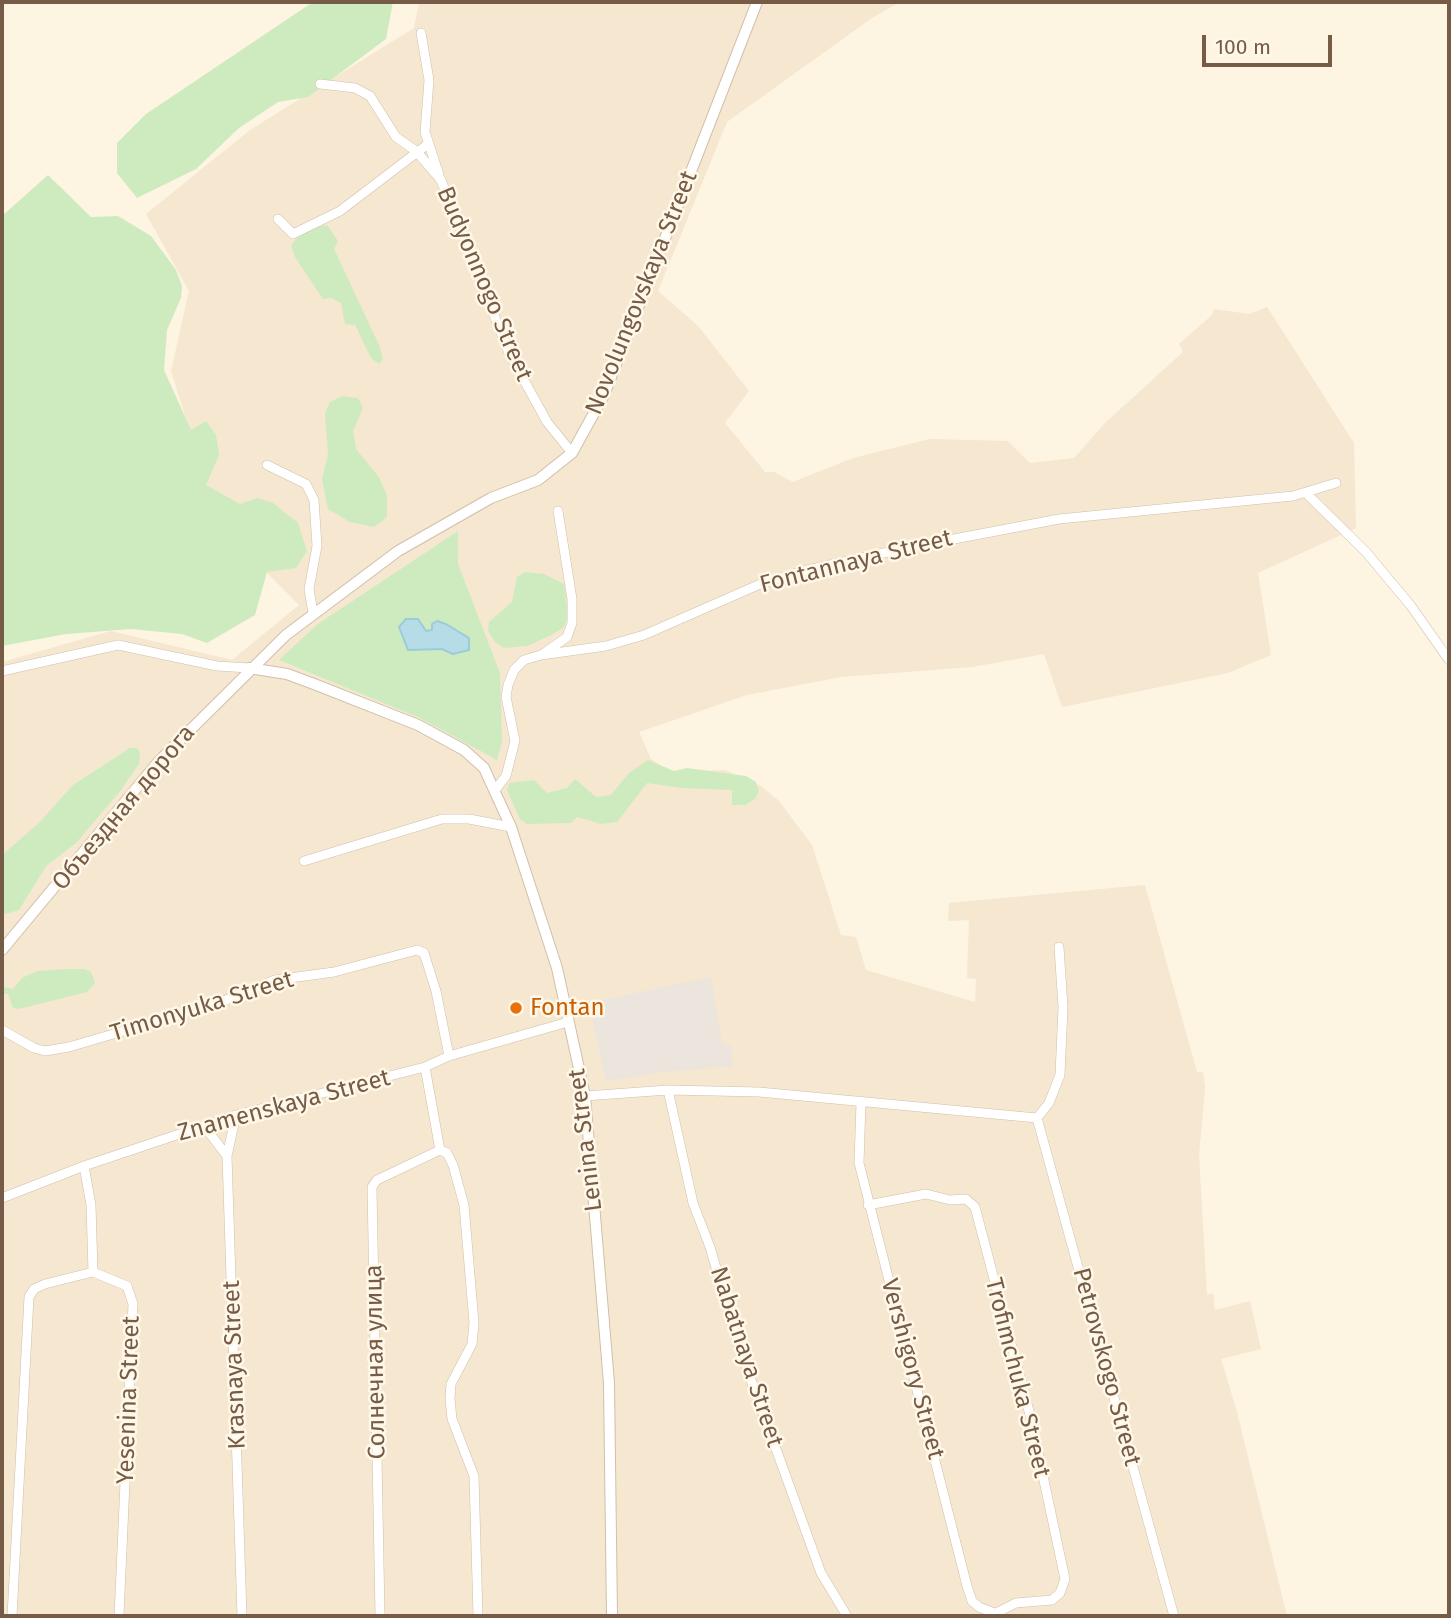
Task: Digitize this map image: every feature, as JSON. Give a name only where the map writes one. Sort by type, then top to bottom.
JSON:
[{"type":"street","name":"Novolungovskaya Street","points":[[249,668],[313,613],[398,551],[491,498],[538,480],[572,453],[604,395],[757,2]]},
{"type":"street","points":[[421,33],[429,80],[425,132],[441,180]]},
{"type":"street","name":"Budyonnogo Street","points":[[320,84],[355,88],[370,96],[396,137],[416,151],[441,180],[509,353],[547,422],[572,453]]},
{"type":"street","points":[[278,219],[293,234],[340,211],[428,144]]},
{"type":"street","points":[[267,465],[306,484],[314,500],[317,546],[309,589],[313,613]]},
{"type":"street","name":"Fontannaya Street","points":[[496,789],[506,776],[514,749],[506,697],[510,678],[524,660],[644,635],[758,584],[902,549],[1059,519],[1306,493],[1336,483]]},
{"type":"street","points":[[1306,493],[1322,505],[1381,570],[1411,606],[1449,660]]},
{"type":"street","points":[[558,511],[572,599],[572,623],[567,653]]},
{"type":"street","points":[[541,655],[568,637]]},
{"type":"street","points":[[2,671],[118,645],[217,666],[249,668]]},
{"type":"street","name":"Lenina Street","points":[[249,668],[287,674],[418,725],[464,750],[484,768],[496,789],[511,827],[557,968],[585,1096],[609,1383],[612,1616]]},
{"type":"street","name":"Объездная дорога","points":[[2,950],[159,761],[249,668]]},
{"type":"street","points":[[304,861],[442,819],[469,819],[511,827]]},
{"type":"street","points":[[585,1096],[668,1090],[759,1092],[1037,1118],[1049,1103],[1060,1075],[1063,1034],[1059,947]]},
{"type":"street","name":"Timonyuka Street","points":[[2,1030],[34,1048],[45,1051],[69,1047],[219,1003],[275,980],[334,972],[417,950],[424,953],[436,990],[449,1056]]},
{"type":"street","name":"Znamenskaya Street","points":[[2,1198],[84,1166],[236,1115],[425,1067],[449,1056],[568,1022]]},
{"type":"street","points":[[425,1067],[440,1150],[447,1153],[453,1165],[464,1205],[474,1323],[472,1344],[451,1384],[450,1399],[457,1434],[474,1476],[478,1616]]},
{"type":"street","name":"Nabatnaya Street","points":[[668,1090],[693,1203],[710,1247],[738,1344],[821,1573],[847,1616]]},
{"type":"street","name":"Vershigory Street","points":[[861,1103],[859,1163],[868,1205],[967,1586],[972,1601],[979,1607],[999,1614]]},
{"type":"street","name":"Krasnaya Street","points":[[236,1115],[228,1156],[242,1616]]},
{"type":"street","name":"Petrovskogo Street","points":[[1037,1118],[1174,1616]]},
{"type":"street","points":[[204,1126],[228,1156]]},
{"type":"street","name":"Солнечная улица","points":[[380,1616],[373,1187],[377,1180],[440,1150]]},
{"type":"street","points":[[12,1616],[26,1309],[34,1289],[93,1272],[91,1205],[84,1166]]},
{"type":"street","name":"Trofimchuka Street","points":[[868,1205],[926,1195],[950,1200],[966,1199],[975,1208],[1030,1415],[1065,1579],[1060,1593],[1052,1600],[1016,1603],[999,1614]]},
{"type":"street","name":"Yesenina Street","points":[[93,1272],[127,1286],[133,1304],[119,1616]]},
{"type":"shaded area","points":[[419,2],[900,2],[872,18],[727,122],[658,291],[698,326],[749,391],[725,423],[765,472],[774,472],[793,482],[853,458],[930,439],[1008,441],[1030,463],[1074,458],[1104,424],[1183,352],[1179,344],[1212,315],[1214,309],[1249,314],[1267,307],[1354,443],[1356,528],[1258,573],[1271,655],[1228,673],[1062,707],[1044,654],[972,667],[841,677],[747,695],[639,732],[651,759],[671,772],[725,770],[761,786],[779,801],[812,845],[841,935],[856,937],[866,970],[975,1002],[976,979],[967,978],[969,920],[948,921],[949,903],[1145,885],[1197,1072],[1203,1072],[1205,1088],[1199,1155],[1207,1295],[1213,1293],[1215,1310],[1250,1301],[1261,1349],[1221,1359],[1237,1412],[1287,1616],[2,1616],[2,662],[111,631],[232,660],[299,605],[239,545],[216,514],[171,371],[189,291],[146,214],[250,130],[414,28]]},
{"type":"shaded area","points":[[711,977],[722,1044],[731,1046],[733,1066],[663,1072],[606,1081],[589,1003]]},
{"type":"green space","points":[[313,2],[393,2],[386,39],[308,97],[278,102],[239,128],[196,169],[137,198],[117,173],[117,143],[146,114]]},
{"type":"green space","points":[[48,175],[91,217],[118,216],[151,236],[176,270],[182,286],[181,298],[167,330],[164,370],[191,430],[206,421],[216,435],[219,455],[206,485],[240,504],[257,498],[273,503],[298,523],[307,551],[296,568],[267,572],[255,615],[207,643],[182,634],[131,629],[66,634],[2,646],[2,216]]},
{"type":"green space","points":[[327,225],[338,241],[334,249],[379,345],[383,359],[379,364],[371,358],[355,325],[345,324],[341,303],[331,298],[323,299],[295,257],[291,245],[299,236],[308,229]]},
{"type":"green space","points":[[342,396],[358,398],[363,408],[353,431],[356,449],[378,476],[387,495],[387,517],[374,527],[350,522],[328,509],[322,479],[328,455],[325,413],[330,402]]},
{"type":"green space","points":[[458,531],[458,564],[500,673],[502,742],[497,760],[420,718],[279,660],[318,624]]},
{"type":"green space","points":[[525,572],[544,574],[564,584],[568,617],[563,628],[551,635],[527,646],[504,648],[495,642],[488,631],[489,622],[512,602],[517,577]]},
{"type":"green space","points":[[130,748],[137,748],[140,753],[139,764],[121,790],[76,843],[46,866],[19,910],[2,915],[2,855],[39,823],[73,785]]},
{"type":"green space","points":[[648,760],[674,771],[687,768],[746,776],[756,782],[759,791],[755,799],[745,805],[732,805],[732,790],[682,788],[647,783],[617,822],[601,824],[577,817],[571,823],[527,824],[520,819],[507,790],[509,783],[534,780],[547,793],[567,788],[575,779],[596,797],[611,795],[629,773]]},
{"type":"green space","points":[[2,969],[4,987],[13,989],[22,978],[37,971],[84,969],[91,972],[95,983],[87,992],[19,1009],[13,1008],[8,994],[2,994]]},
{"type":"water","points":[[406,619],[418,619],[426,631],[432,630],[432,624],[437,621],[446,624],[469,638],[469,650],[453,654],[442,649],[408,650],[399,627]]},
{"type":"place","name":"Fontan","points":[[516,1008]]}]
